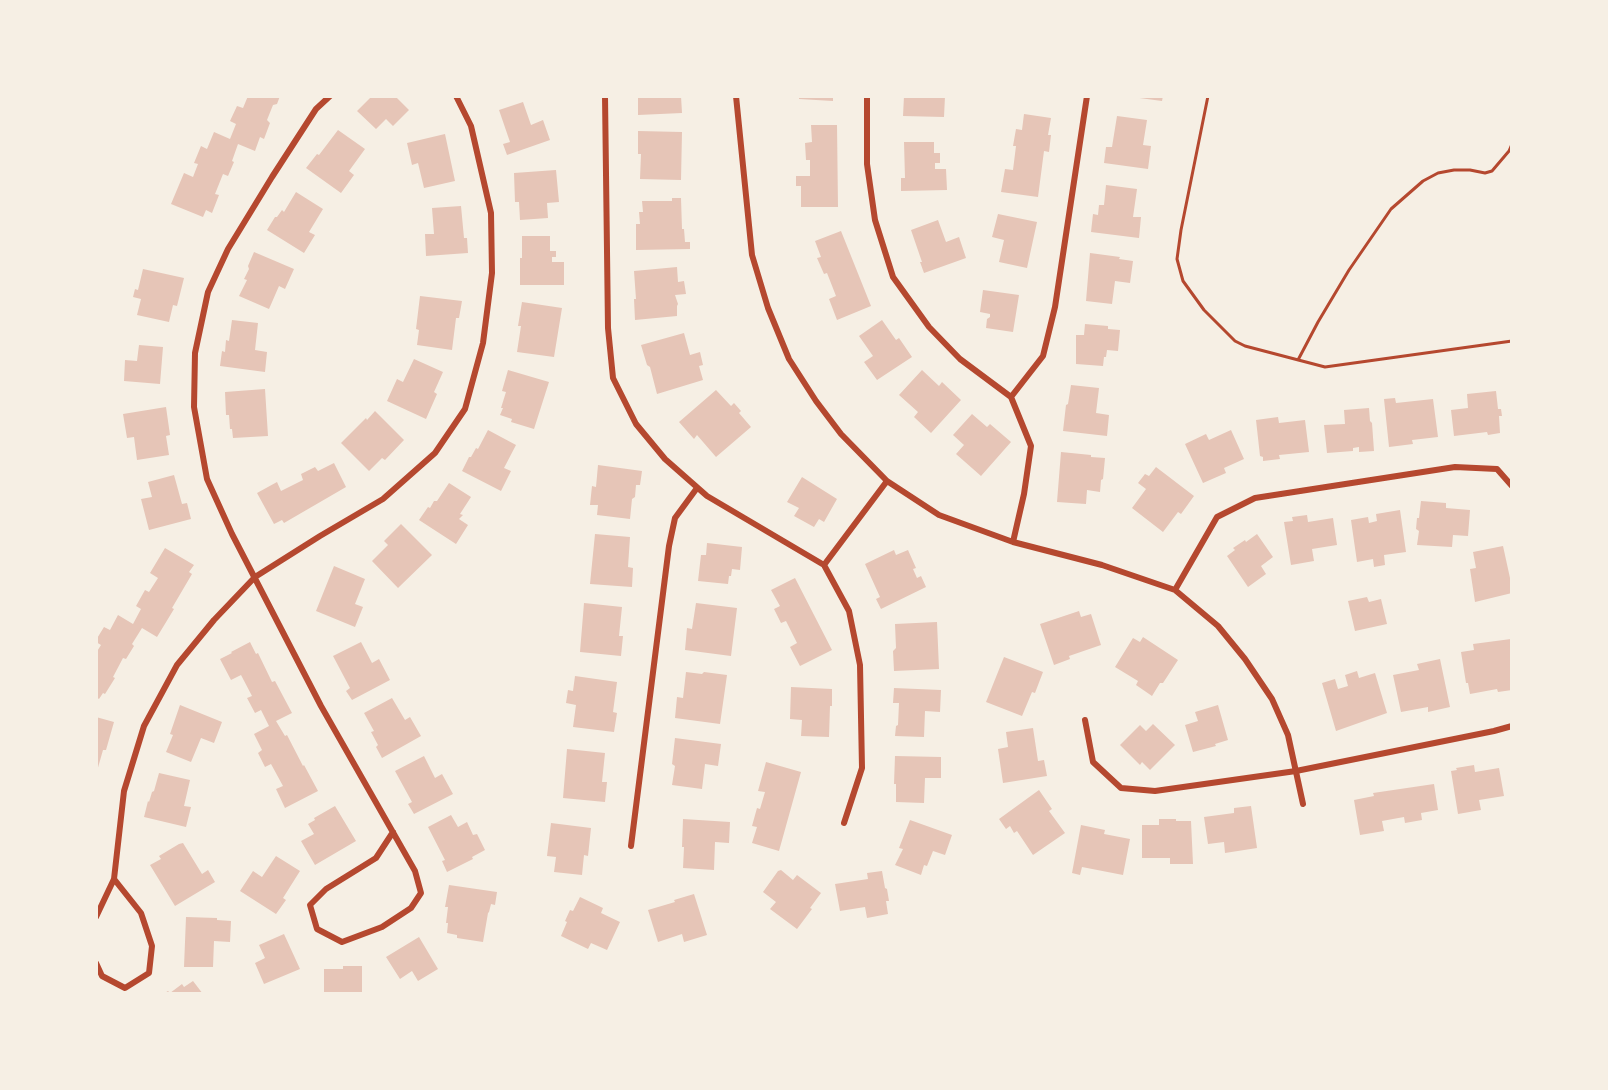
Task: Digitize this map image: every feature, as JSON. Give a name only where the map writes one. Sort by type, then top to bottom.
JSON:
[{"type":"street","points":[[330,96],[316,109],[228,249],[208,292],[195,353],[194,407],[207,479],[232,534],[321,706],[393,832],[415,871],[421,893],[411,908],[382,927],[342,942],[317,929],[310,905],[326,889],[376,858],[393,832]]},
{"type":"street","points":[[96,917],[114,879],[124,791],[144,726],[177,665],[214,620],[255,577],[383,500],[435,453],[465,409],[483,343],[492,273],[491,213],[471,126],[456,96]]},
{"type":"street","points":[[605,96],[608,328],[613,378],[636,423],[665,459],[706,496],[824,565],[849,611],[860,666],[862,768],[844,823]]},
{"type":"street","points":[[736,96],[752,255],[768,308],[789,359],[841,434],[887,481],[939,514],[1012,542],[1102,565],[1174,590],[1218,626],[1245,658],[1272,699],[1288,735],[1303,804]]},
{"type":"street","points":[[867,96],[867,164],[875,220],[893,277],[929,327],[960,359],[1011,397],[1031,446],[1024,494],[1012,542]]},
{"type":"street","points":[[1011,397],[1043,356],[1055,307],[1087,96]]},
{"type":"street","points":[[1174,590],[1217,517],[1255,498],[1455,467],[1497,469],[1512,486]]},
{"type":"street","points":[[824,565],[887,481]]},
{"type":"street","points":[[631,846],[669,546],[675,518],[697,488]]},
{"type":"street","points":[[1085,720],[1093,762],[1121,788],[1155,791],[1296,771],[1512,726]]},
{"type":"street","points":[[96,963],[102,976],[125,988],[149,974],[153,946],[141,913],[114,879]]},
{"type":"path","points":[[1208,96],[1177,259],[1183,281],[1204,310],[1235,341],[1245,346],[1325,368],[1512,341]]},
{"type":"path","points":[[1298,360],[1349,270],[1391,209],[1423,181],[1438,173],[1454,170],[1485,173],[1492,171],[1512,144]]},
{"type":"building","points":[[248,96],[280,96],[277,104],[273,105],[267,120],[270,123],[264,139],[260,137],[255,151],[238,144],[228,176],[223,174],[215,194],[219,195],[212,213],[206,210],[203,217],[171,204],[184,173],[193,177],[198,164],[194,163],[201,146],[207,149],[214,132],[230,139],[236,124],[230,121],[237,106],[243,108]]},
{"type":"building","points":[[372,96],[395,96],[409,110],[393,126],[386,119],[376,129],[357,111]]},
{"type":"building","points":[[638,96],[681,96],[682,113],[638,115]]},
{"type":"building","points":[[799,96],[833,96],[833,101],[799,99]]},
{"type":"building","points":[[904,96],[945,96],[944,117],[903,116]]},
{"type":"building","points":[[1133,96],[1163,96],[1162,101]]},
{"type":"building","points":[[523,102],[531,125],[543,120],[550,140],[507,155],[503,144],[510,142],[499,110]]},
{"type":"building","points":[[1024,114],[1051,118],[1048,135],[1051,135],[1049,152],[1044,151],[1038,197],[1001,192],[1005,169],[1013,170],[1016,129],[1022,130]]},
{"type":"building","points":[[1117,116],[1147,120],[1143,145],[1151,146],[1148,169],[1104,163],[1106,147],[1112,147]]},
{"type":"building","points":[[811,125],[837,125],[838,207],[801,207],[801,186],[796,186],[796,176],[810,176],[810,160],[806,160],[805,143],[812,142]]},
{"type":"building","points":[[338,130],[365,149],[349,171],[354,175],[341,193],[306,168]]},
{"type":"building","points":[[638,131],[682,132],[681,180],[640,179],[641,154],[638,154]]},
{"type":"building","points":[[445,134],[455,181],[424,188],[418,163],[412,165],[407,143]]},
{"type":"building","points":[[904,142],[934,142],[934,153],[940,153],[940,163],[935,163],[935,169],[946,169],[947,190],[901,191],[901,178],[905,178]]},
{"type":"building","points":[[556,170],[559,202],[547,203],[548,218],[520,220],[519,202],[515,202],[514,173]]},
{"type":"building","points":[[1106,185],[1137,189],[1133,217],[1141,217],[1139,238],[1091,232],[1093,214],[1098,215],[1099,205],[1104,205]]},
{"type":"building","points":[[296,192],[323,209],[309,232],[315,235],[304,253],[267,230],[275,217],[282,210],[284,212]]},
{"type":"building","points":[[672,198],[681,198],[682,229],[684,229],[685,242],[690,242],[690,249],[636,250],[636,224],[640,224],[639,212],[643,212],[642,201],[672,201]]},
{"type":"building","points":[[461,206],[468,253],[426,256],[425,234],[434,234],[432,208]]},
{"type":"building","points":[[998,214],[1037,222],[1027,268],[999,262],[1004,240],[992,237]]},
{"type":"building","points":[[938,220],[946,242],[959,237],[966,258],[924,273],[911,230]]},
{"type":"building","points":[[841,231],[871,306],[837,320],[829,299],[836,296],[827,273],[824,274],[817,258],[821,257],[815,241]]},
{"type":"building","points":[[522,236],[550,236],[550,251],[556,251],[556,257],[552,257],[552,262],[564,262],[564,285],[520,285]]},
{"type":"building","points":[[254,252],[294,269],[285,289],[279,286],[269,309],[239,296],[247,280],[244,279]]},
{"type":"building","points":[[1090,253],[1133,261],[1130,283],[1115,281],[1112,304],[1086,301]]},
{"type":"building","points":[[677,267],[678,282],[684,281],[686,294],[675,295],[678,304],[677,316],[635,320],[634,271]]},
{"type":"building","points":[[143,269],[184,278],[177,306],[173,305],[169,322],[137,315],[141,299],[133,297],[135,289],[138,290]]},
{"type":"building","points":[[983,290],[1019,295],[1013,332],[986,328],[990,314],[980,312]]},
{"type":"building","points":[[420,296],[462,301],[459,318],[456,318],[452,350],[417,345],[419,330],[416,329]]},
{"type":"building","points":[[522,302],[562,308],[554,357],[517,352]]},
{"type":"building","points":[[232,320],[258,323],[255,350],[267,352],[265,372],[220,366],[222,351],[225,352],[226,340],[229,341]]},
{"type":"building","points":[[882,320],[896,340],[899,338],[912,357],[877,380],[864,362],[873,356],[859,336]]},
{"type":"building","points":[[1085,324],[1108,326],[1108,329],[1120,330],[1118,351],[1107,350],[1103,366],[1076,364],[1076,335],[1084,335]]},
{"type":"building","points":[[684,333],[690,355],[700,352],[703,365],[699,366],[703,380],[657,394],[641,345]]},
{"type":"building","points":[[139,345],[163,347],[160,384],[124,381],[125,360],[137,361]]},
{"type":"building","points":[[414,359],[443,372],[434,392],[437,394],[426,419],[387,401],[397,379],[403,382]]},
{"type":"building","points":[[508,370],[549,382],[534,429],[511,422],[512,419],[500,415],[506,392],[502,391]]},
{"type":"building","points":[[922,370],[939,386],[942,382],[961,400],[931,433],[914,417],[918,412],[899,395]]},
{"type":"building","points":[[1071,385],[1099,388],[1096,413],[1109,415],[1107,436],[1063,431]]},
{"type":"building","points":[[265,389],[268,436],[233,438],[229,415],[226,415],[225,392]]},
{"type":"building","points":[[716,390],[731,406],[734,403],[751,427],[716,457],[697,435],[694,439],[679,422]]},
{"type":"building","points":[[1496,391],[1498,409],[1501,409],[1502,416],[1499,416],[1500,433],[1488,435],[1487,432],[1454,436],[1451,410],[1468,408],[1467,394]]},
{"type":"building","points":[[1395,398],[1396,403],[1433,399],[1438,437],[1412,440],[1413,444],[1389,447],[1384,399]]},
{"type":"building","points":[[166,407],[170,435],[166,436],[169,455],[137,460],[134,437],[127,438],[123,414]]},
{"type":"building","points":[[1369,408],[1374,451],[1359,452],[1359,447],[1353,448],[1353,451],[1327,453],[1324,425],[1345,424],[1344,410]]},
{"type":"building","points":[[375,411],[404,440],[385,460],[382,458],[369,471],[341,443]]},
{"type":"building","points":[[972,414],[987,427],[990,424],[1011,442],[981,476],[956,454],[964,445],[953,435]]},
{"type":"building","points":[[1278,417],[1279,423],[1305,420],[1309,452],[1279,455],[1280,459],[1263,461],[1263,457],[1260,456],[1256,420]]},
{"type":"building","points":[[488,430],[516,445],[504,468],[511,471],[501,491],[462,471]]},
{"type":"building","points":[[1231,430],[1244,459],[1224,468],[1226,473],[1203,483],[1185,444],[1206,434],[1209,440]]},
{"type":"building","points":[[1061,452],[1105,458],[1100,492],[1087,490],[1086,504],[1057,502]]},
{"type":"building","points":[[334,463],[346,487],[284,523],[282,520],[274,524],[257,493],[277,482],[281,491],[303,480],[301,474],[315,467],[318,471]]},
{"type":"building","points":[[598,465],[642,471],[640,485],[636,485],[635,497],[632,499],[630,519],[597,515],[598,505],[590,505],[592,486],[596,487]]},
{"type":"building","points":[[1156,467],[1194,496],[1181,514],[1178,512],[1163,532],[1132,508],[1146,489],[1138,483],[1145,474],[1149,476]]},
{"type":"building","points":[[174,475],[182,504],[187,503],[191,519],[149,530],[141,499],[152,497],[148,482]]},
{"type":"building","points":[[802,477],[837,499],[824,522],[819,519],[814,527],[794,516],[799,508],[787,502]]},
{"type":"building","points":[[449,483],[471,497],[459,519],[468,525],[456,544],[419,520],[428,507],[430,508],[434,501],[437,501]]},
{"type":"building","points":[[1421,501],[1446,503],[1446,508],[1470,510],[1468,536],[1453,535],[1452,547],[1417,545],[1419,531],[1416,529],[1417,518],[1419,518]]},
{"type":"building","points":[[1400,510],[1406,552],[1384,555],[1385,565],[1374,567],[1373,559],[1357,562],[1351,520],[1368,517],[1369,523],[1377,521],[1376,514]]},
{"type":"building","points":[[1307,515],[1308,522],[1333,518],[1337,545],[1312,549],[1314,561],[1291,565],[1284,522],[1293,521],[1292,517]]},
{"type":"building","points":[[401,524],[432,555],[398,588],[372,561],[388,545],[384,541]]},
{"type":"building","points":[[595,534],[630,537],[628,567],[633,568],[632,587],[590,584]]},
{"type":"building","points":[[1257,534],[1273,557],[1261,566],[1266,574],[1248,587],[1227,556],[1235,550],[1233,548]]},
{"type":"building","points":[[707,543],[742,547],[740,570],[732,569],[728,584],[698,581],[701,555],[706,555]]},
{"type":"building","points":[[1503,546],[1510,578],[1512,577],[1512,593],[1475,602],[1470,569],[1476,568],[1473,552]]},
{"type":"building","points":[[165,548],[194,565],[189,572],[192,574],[157,637],[142,628],[126,659],[123,658],[113,677],[115,678],[99,699],[96,697],[96,653],[101,645],[96,640],[104,627],[110,630],[118,615],[133,624],[141,609],[136,606],[145,590],[149,592],[158,578],[150,573]]},
{"type":"building","points":[[894,550],[896,555],[908,550],[916,568],[913,569],[917,578],[921,576],[926,587],[881,609],[876,599],[880,597],[865,564]]},
{"type":"building","points":[[334,566],[365,579],[355,604],[363,607],[355,627],[316,611]]},
{"type":"building","points":[[795,578],[832,650],[800,666],[790,647],[797,643],[786,621],[781,623],[774,609],[780,606],[771,590]]},
{"type":"building","points":[[1367,597],[1369,602],[1381,599],[1387,624],[1355,631],[1348,601]]},
{"type":"building","points":[[584,603],[622,607],[619,636],[623,636],[621,656],[580,652]]},
{"type":"building","points":[[696,603],[737,608],[731,656],[685,650],[687,628],[692,629]]},
{"type":"building","points":[[1079,611],[1081,617],[1091,614],[1101,645],[1069,656],[1070,659],[1054,665],[1040,624]]},
{"type":"building","points":[[937,622],[939,669],[894,671],[895,624]]},
{"type":"building","points":[[1143,637],[1178,660],[1152,696],[1136,685],[1138,681],[1115,667],[1133,638],[1140,642]]},
{"type":"building","points":[[1511,639],[1512,690],[1498,692],[1497,689],[1470,694],[1461,652],[1474,650],[1473,644]]},
{"type":"building","points":[[250,642],[292,713],[276,721],[285,736],[287,735],[318,791],[285,808],[276,789],[283,786],[271,764],[265,767],[258,753],[262,750],[254,734],[269,726],[261,710],[255,713],[247,698],[252,696],[241,675],[231,680],[220,659]]},
{"type":"building","points":[[361,642],[372,663],[379,659],[390,680],[352,700],[346,691],[350,688],[333,656]]},
{"type":"building","points":[[1004,657],[1043,672],[1035,693],[1032,692],[1022,716],[986,702]]},
{"type":"building","points":[[1440,659],[1450,707],[1428,712],[1428,707],[1401,712],[1393,675],[1419,670],[1417,664]]},
{"type":"building","points":[[1357,671],[1359,678],[1375,673],[1387,713],[1336,731],[1322,683],[1335,679],[1338,689],[1348,686],[1345,675]]},
{"type":"building","points":[[686,672],[727,675],[720,724],[675,718],[677,697],[683,698]]},
{"type":"building","points":[[575,676],[617,682],[613,712],[617,713],[614,732],[573,727],[576,705],[566,703],[568,690],[573,691]]},
{"type":"building","points":[[791,687],[832,689],[829,737],[801,736],[802,720],[790,719]]},
{"type":"building","points":[[894,688],[941,690],[940,712],[925,711],[924,737],[895,736],[899,703],[893,703]]},
{"type":"building","points":[[392,698],[405,720],[410,717],[421,736],[382,758],[371,732],[374,731],[364,713]]},
{"type":"building","points":[[180,705],[222,722],[214,743],[201,738],[191,762],[166,752],[173,735],[170,734]]},
{"type":"building","points":[[1218,705],[1228,740],[1193,752],[1185,725],[1198,721],[1195,712]]},
{"type":"building","points":[[96,717],[114,722],[97,771]]},
{"type":"building","points":[[1153,724],[1175,745],[1150,770],[1142,762],[1140,765],[1120,745],[1140,725],[1146,731]]},
{"type":"building","points":[[1033,728],[1038,761],[1044,760],[1047,776],[1003,783],[998,749],[1008,747],[1006,732]]},
{"type":"building","points":[[675,738],[721,744],[718,766],[705,764],[702,789],[672,785]]},
{"type":"building","points":[[567,749],[605,753],[602,782],[607,782],[605,802],[563,798]]},
{"type":"building","points":[[424,756],[435,778],[442,774],[453,794],[414,814],[408,804],[412,802],[395,771]]},
{"type":"building","points":[[895,756],[941,757],[941,778],[925,778],[924,803],[896,802]]},
{"type":"building","points":[[766,762],[801,772],[779,851],[752,843],[757,827],[752,826],[765,792],[758,791]]},
{"type":"building","points":[[1474,765],[1475,772],[1499,768],[1504,796],[1479,800],[1481,810],[1458,814],[1451,771]]},
{"type":"building","points":[[159,773],[190,780],[184,806],[191,807],[186,827],[144,817]]},
{"type":"building","points":[[1434,784],[1438,810],[1421,813],[1422,820],[1405,823],[1404,817],[1382,821],[1384,831],[1360,835],[1354,800],[1374,796],[1373,793]]},
{"type":"building","points":[[1039,790],[1052,809],[1049,811],[1065,833],[1033,855],[1017,831],[1014,833],[1010,826],[1006,829],[999,819]]},
{"type":"building","points":[[335,806],[356,841],[315,865],[301,841],[314,834],[308,824]]},
{"type":"building","points":[[1251,806],[1257,848],[1225,853],[1224,842],[1208,844],[1204,817],[1234,813],[1234,808]]},
{"type":"building","points":[[451,815],[458,827],[467,822],[473,835],[477,834],[485,850],[447,872],[442,861],[445,860],[428,827]]},
{"type":"building","points":[[683,819],[730,822],[729,843],[715,842],[714,870],[683,868]]},
{"type":"building","points":[[1159,819],[1191,821],[1193,864],[1170,864],[1170,858],[1142,858],[1142,825],[1159,825]]},
{"type":"building","points":[[910,820],[952,835],[945,855],[933,851],[921,875],[895,865],[903,849],[899,848]]},
{"type":"building","points":[[551,823],[591,828],[588,856],[584,855],[582,875],[554,872],[556,857],[547,856]]},
{"type":"building","points":[[1081,825],[1105,830],[1104,834],[1130,839],[1123,875],[1082,867],[1080,875],[1072,873]]},
{"type":"building","points":[[183,843],[202,874],[208,870],[215,882],[175,906],[150,865],[161,859],[159,856]]},
{"type":"building","points":[[276,856],[300,871],[283,898],[286,900],[276,914],[240,891],[253,871],[262,877]]},
{"type":"building","points":[[781,870],[793,880],[797,875],[821,893],[797,929],[770,909],[776,902],[763,892]]},
{"type":"building","points":[[882,871],[889,901],[886,901],[888,914],[867,918],[865,907],[840,911],[835,884],[868,879],[867,873]]},
{"type":"building","points":[[449,885],[497,892],[495,905],[491,904],[488,913],[483,942],[457,938],[457,935],[447,933],[448,907],[445,907]]},
{"type":"building","points":[[694,894],[707,935],[684,942],[682,934],[658,942],[648,910]]},
{"type":"building","points":[[580,897],[603,908],[601,913],[620,922],[607,950],[591,943],[588,949],[561,936],[570,910],[573,911]]},
{"type":"building","points":[[186,917],[231,921],[230,942],[214,941],[213,967],[184,967]]},
{"type":"building","points":[[284,934],[300,969],[264,984],[255,963],[265,958],[259,945]]},
{"type":"building","points":[[419,937],[438,969],[418,981],[412,971],[400,979],[386,957]]},
{"type":"building","points":[[343,966],[362,966],[362,992],[324,994],[324,969],[343,969]]},
{"type":"building","points":[[193,981],[203,994],[163,994],[168,991],[170,993],[182,984],[184,987]]}]
